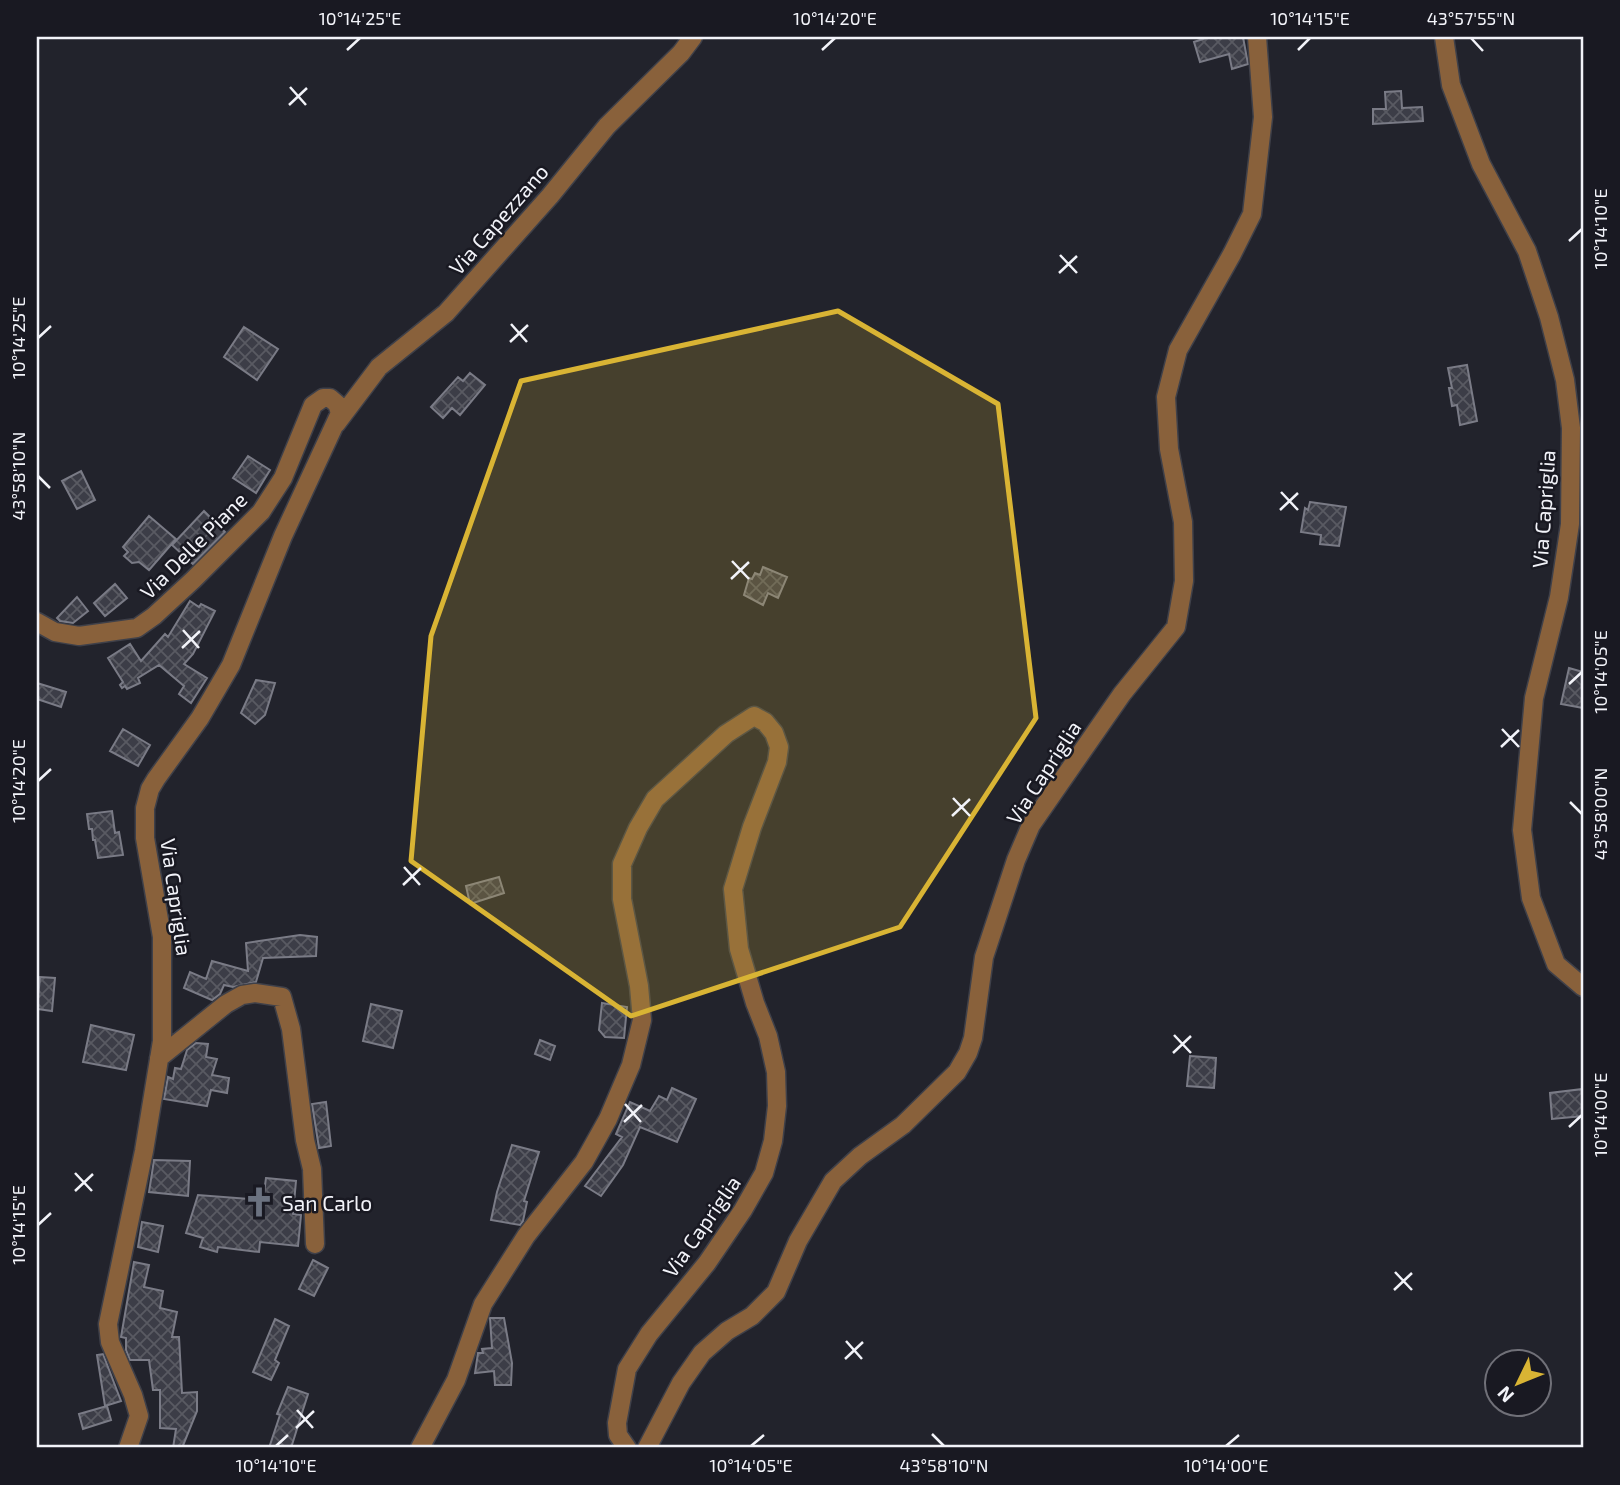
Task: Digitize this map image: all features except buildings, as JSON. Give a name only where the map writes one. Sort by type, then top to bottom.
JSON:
[{"type":"street","name":"Via Capezzano","points":[[334,427],[379,367],[446,313],[550,196],[607,126],[681,53],[693,37]]},
{"type":"street","name":"Via Capriglia","points":[[647,1448],[681,1383],[702,1353],[727,1331],[752,1317],[776,1292],[799,1241],[833,1181],[860,1156],[903,1125],[957,1072],[968,1053],[972,1038],[984,957],[1016,860],[1031,825],[1122,694],[1176,627],[1184,581],[1183,522],[1169,449],[1166,397],[1178,350],[1232,254],[1251,214],[1263,117],[1257,37]]},
{"type":"street","name":"Via Capriglia","points":[[1444,37],[1451,85],[1481,164],[1527,251],[1549,317],[1565,380],[1571,428],[1570,524],[1559,597],[1534,698],[1522,831],[1531,898],[1556,964],[1583,986]]},
{"type":"street","name":"Via Delle Piane","points":[[37,622],[55,632],[79,636],[137,628],[193,580],[261,512],[283,478],[313,405],[323,398],[330,398],[337,404],[340,413],[334,427]]},
{"type":"street","name":"Via Capriglia","points":[[128,1448],[139,1416],[110,1342],[108,1324],[144,1151],[163,1029],[164,968],[160,916],[145,838],[145,808],[150,789],[200,718],[231,665],[283,536],[334,427]]},
{"type":"street","name":"Via Capriglia","points":[[420,1448],[456,1380],[483,1304],[526,1236],[584,1162],[608,1119],[631,1065],[642,1020],[631,934],[622,899],[622,864],[638,828],[655,799],[726,734],[754,716],[765,722],[774,733],[779,747],[777,762],[752,827],[733,889],[739,949],[768,1036],[776,1072],[777,1106],[773,1140],[764,1173],[737,1220],[707,1263],[649,1334],[627,1369],[617,1423],[618,1435],[627,1448]]},
{"type":"street","points":[[159,1058],[226,1004],[242,995],[255,993],[282,997],[291,1029],[305,1140],[312,1169],[315,1244]]},
{"type":"highlighted area","points":[[838,311],[998,404],[1036,718],[900,927],[631,1016],[411,861],[431,636],[521,381]]},
{"type":"place","name":"San Carlo","points":[[259,1202]]}]
